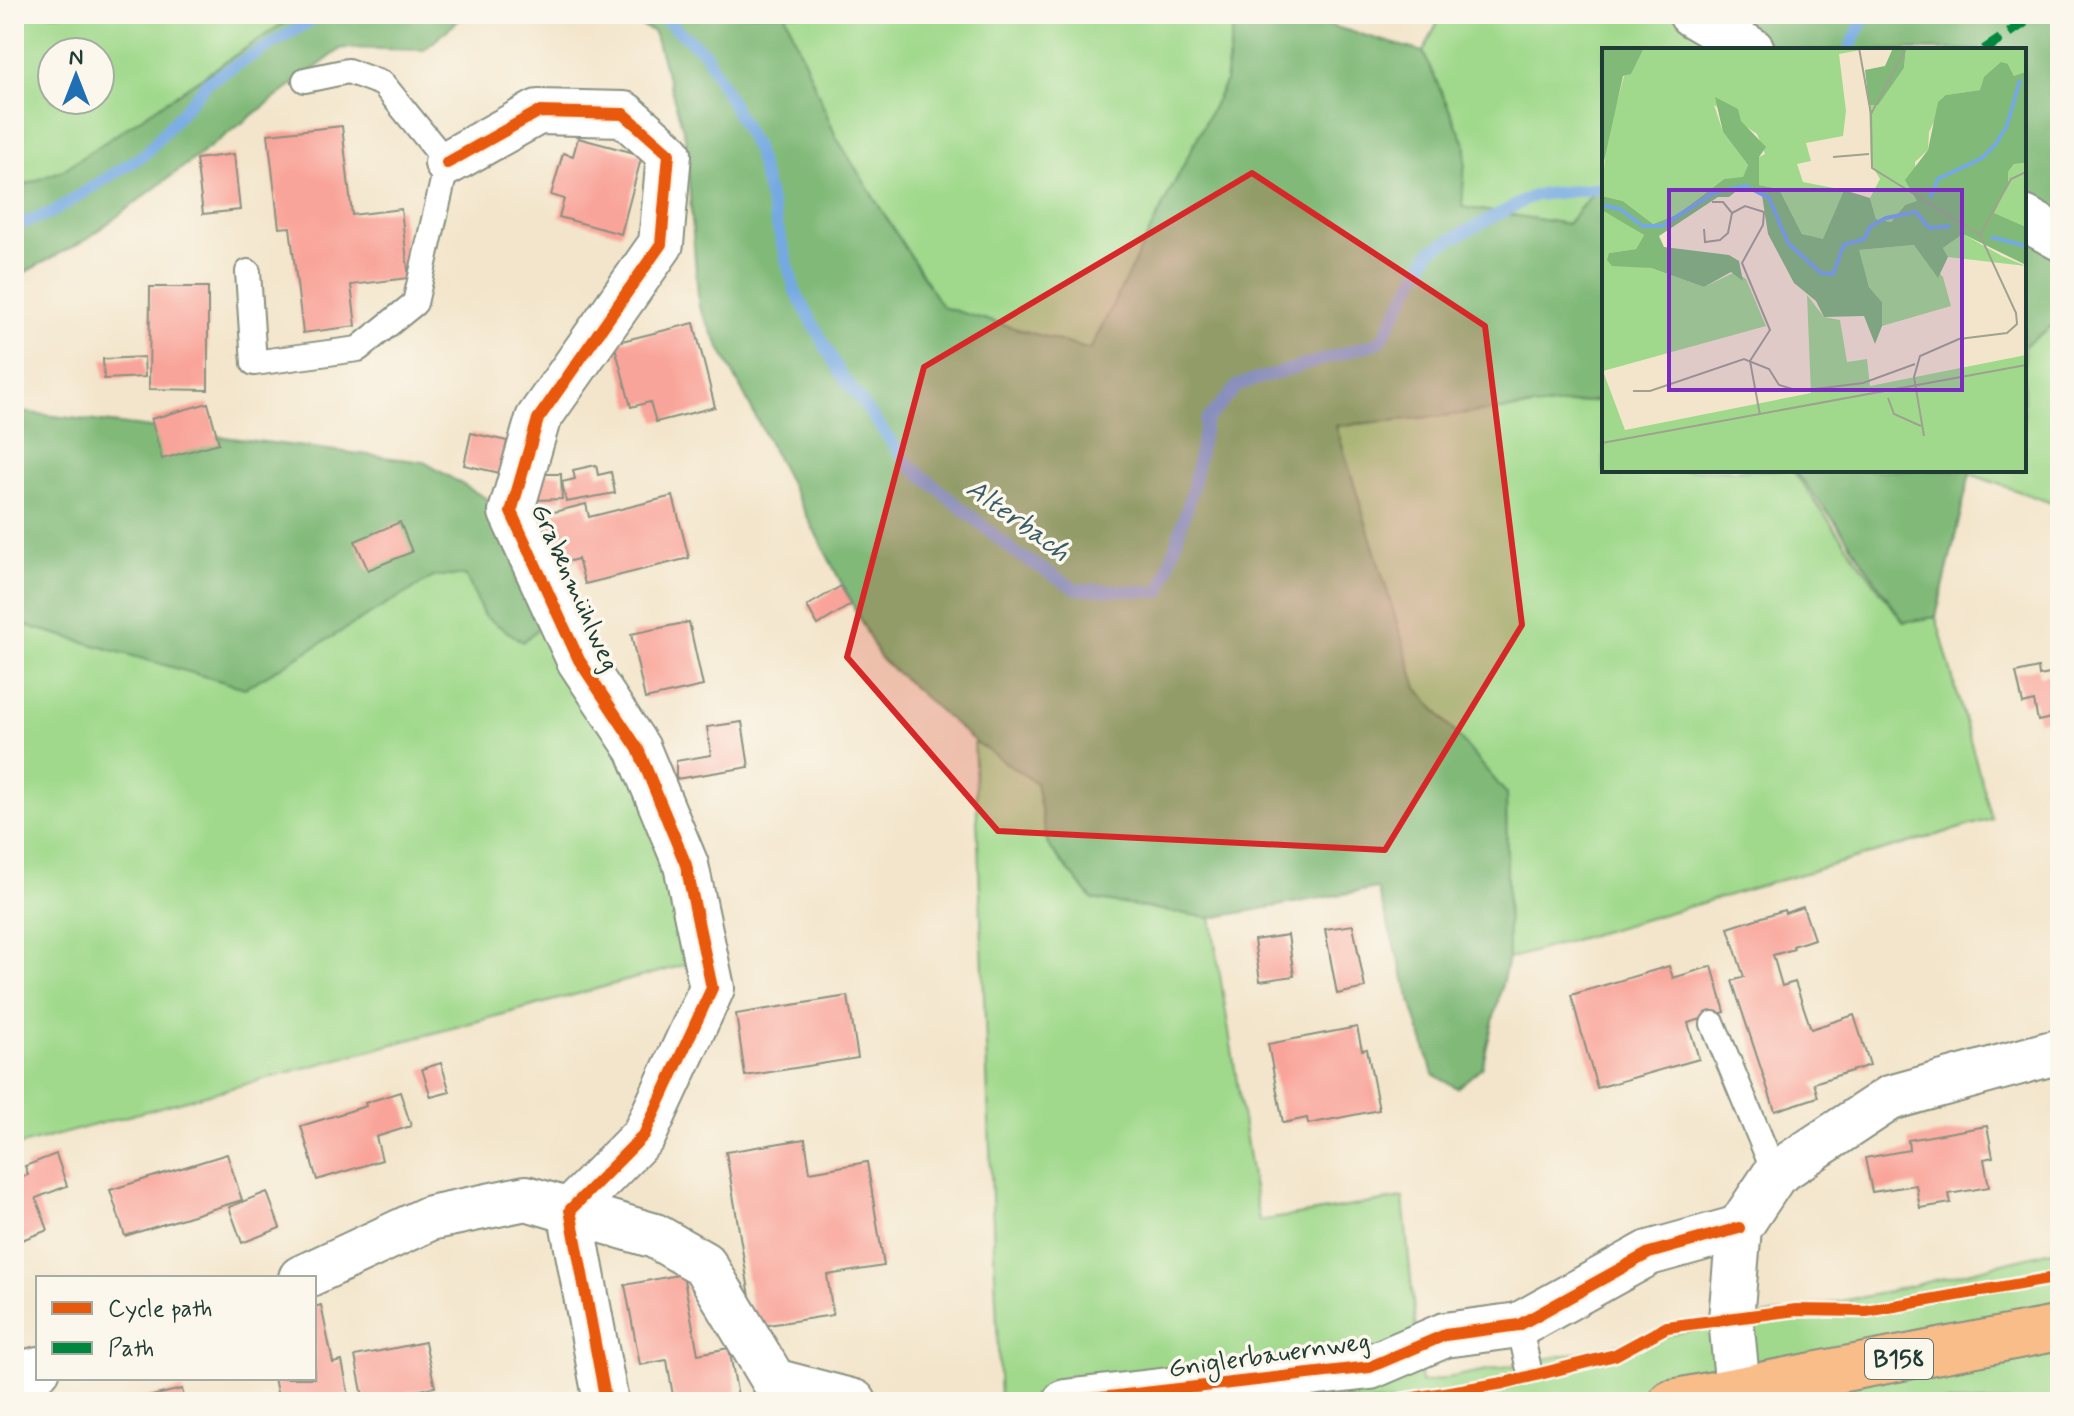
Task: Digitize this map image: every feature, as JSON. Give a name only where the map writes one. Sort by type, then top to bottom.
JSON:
[{"type":"main road","name":"B158","points":[[1671,1402],[1739,1396],[2060,1328]]},
{"type":"street","points":[[1691,14],[1749,48]]},
{"type":"street","name":"Grabenmühlweg","points":[[447,163],[538,112],[624,114],[669,154],[661,244],[538,419],[511,512],[579,660],[638,749],[686,865],[712,988],[644,1135],[570,1210]]},
{"type":"street","points":[[2026,219],[2060,238]]},
{"type":"street","points":[[1739,1396],[1731,1319],[1739,1228],[1775,1174],[1890,1098],[2060,1052]]},
{"type":"street","points":[[305,1276],[430,1218],[526,1198],[655,1236],[704,1264],[774,1381],[854,1402]]},
{"type":"street","points":[[570,1210],[606,1402]]},
{"type":"street","name":"Gniglerbauernweg","points":[[1065,1402],[1370,1367],[1445,1335],[1524,1345],[1649,1253],[1739,1228]]},
{"type":"street","points":[[14,1376],[36,1370]]},
{"type":"lane","points":[[248,272],[254,363],[358,349],[415,303],[447,163],[383,84],[348,71],[305,80]]},
{"type":"lane","points":[[1713,1024],[1775,1174]]},
{"type":"highlighted area","points":[[1252,173],[1485,326],[1522,625],[1385,850],[998,831],[847,657],[924,367]]},
{"type":"green space","points":[[14,14],[297,14],[63,171],[14,189]]},
{"type":"green space","points":[[297,14],[466,14],[424,50],[342,48],[87,239],[14,278],[14,189],[63,170]]},
{"type":"green space","points":[[617,14],[785,14],[836,137],[942,307],[1090,350],[1225,83],[1235,14],[1290,14],[1423,52],[1466,146],[1462,207],[1567,224],[1602,182],[1602,400],[1336,426],[1417,688],[1506,793],[1508,959],[1482,1067],[1457,1088],[1433,1074],[1377,888],[1211,918],[1092,899],[1048,845],[1036,783],[974,741],[880,658],[699,307],[685,136],[654,32]]},
{"type":"green space","points":[[785,14],[1235,14],[1225,83],[1090,350],[942,307],[836,137]]},
{"type":"green space","points":[[1442,14],[1717,14],[1737,48],[1602,48],[1602,182],[1567,224],[1461,207],[1466,146],[1423,52]]},
{"type":"green space","points":[[1717,14],[2060,14],[2060,320],[2026,345],[2026,48],[1737,48]]},
{"type":"green space","points":[[2060,320],[2060,506],[1969,472],[2026,472],[2026,345]]},
{"type":"green space","points":[[1602,400],[1602,472],[1793,472],[1903,622],[1936,617],[1992,819],[1508,959],[1506,793],[1417,688],[1336,426]]},
{"type":"green space","points":[[14,411],[424,462],[492,502],[541,626],[523,642],[484,616],[466,576],[435,576],[245,688],[14,622]]},
{"type":"green space","points":[[1796,472],[1970,474],[1936,617],[1904,622],[1838,526]]},
{"type":"green space","points":[[435,576],[466,576],[484,616],[541,626],[652,798],[688,964],[14,1147],[14,622],[245,688]]},
{"type":"green space","points":[[974,741],[1036,783],[1048,845],[1092,899],[1211,918],[1259,1221],[1403,1198],[1421,1383],[1878,1294],[2060,1249],[2060,1402],[1000,1402]]},
{"type":"building","points":[[342,126],[352,215],[401,209],[409,278],[351,285],[356,326],[303,333],[290,227],[279,228],[268,134]]},
{"type":"building","points":[[578,138],[642,155],[621,234],[559,217],[564,199],[551,195],[563,153],[573,156]]},
{"type":"building","points":[[234,154],[240,210],[203,214],[196,159]]},
{"type":"building","points":[[150,287],[208,287],[208,390],[149,389]]},
{"type":"building","points":[[694,323],[715,407],[656,422],[650,402],[631,407],[614,343]]},
{"type":"building","points":[[144,357],[145,377],[104,379],[103,359]]},
{"type":"building","points":[[208,403],[219,443],[162,459],[151,419]]},
{"type":"building","points":[[471,433],[507,441],[500,473],[464,465]]},
{"type":"building","points":[[596,465],[598,475],[611,472],[615,493],[566,502],[562,482],[575,479],[573,470]]},
{"type":"building","points":[[536,474],[561,474],[562,499],[537,500]]},
{"type":"building","points":[[673,496],[689,558],[585,584],[578,559],[550,566],[538,516],[586,504],[589,517]]},
{"type":"building","points":[[400,522],[412,552],[368,570],[355,541]]},
{"type":"building","points":[[841,586],[852,604],[818,625],[807,606]]},
{"type":"building","points":[[689,622],[703,686],[645,699],[631,634]]},
{"type":"building","points":[[2038,668],[2039,676],[2060,672],[2060,716],[2038,721],[2034,701],[2023,704],[2016,673]]},
{"type":"building","points":[[742,722],[749,767],[676,779],[676,761],[711,755],[707,727]]},
{"type":"building","points":[[1803,907],[1814,939],[1773,955],[1782,986],[1795,982],[1811,1029],[1854,1015],[1870,1065],[1814,1083],[1818,1097],[1775,1111],[1732,981],[1744,977],[1728,928]]},
{"type":"building","points":[[1353,925],[1365,988],[1337,994],[1325,929]]},
{"type":"building","points":[[1288,935],[1294,976],[1260,981],[1254,940]]},
{"type":"building","points":[[1669,966],[1673,978],[1712,966],[1725,1012],[1688,1023],[1699,1059],[1597,1088],[1571,995]]},
{"type":"building","points":[[848,996],[858,1058],[745,1076],[736,1014]]},
{"type":"building","points":[[1357,1027],[1362,1050],[1367,1049],[1379,1110],[1308,1124],[1307,1118],[1283,1123],[1268,1044]]},
{"type":"building","points":[[441,1063],[450,1092],[431,1097],[422,1069]]},
{"type":"building","points":[[400,1092],[411,1126],[376,1137],[382,1160],[317,1180],[301,1126]]},
{"type":"building","points":[[1987,1126],[1993,1157],[1984,1159],[1989,1187],[1949,1194],[1951,1203],[1920,1208],[1916,1185],[1872,1192],[1865,1158],[1909,1150],[1908,1140]]},
{"type":"building","points":[[805,1139],[810,1172],[867,1162],[884,1266],[827,1275],[833,1315],[755,1327],[726,1152]]},
{"type":"building","points":[[56,1154],[67,1186],[36,1198],[48,1230],[14,1243],[14,1180],[28,1175],[25,1166]]},
{"type":"building","points":[[227,1154],[242,1200],[125,1236],[110,1190]]},
{"type":"building","points":[[267,1192],[280,1228],[242,1243],[229,1207]]},
{"type":"building","points":[[683,1274],[698,1354],[729,1348],[739,1402],[674,1402],[667,1360],[640,1365],[625,1285]]},
{"type":"building","points":[[321,1305],[333,1363],[342,1361],[349,1396],[340,1397],[341,1402],[279,1402],[274,1380],[316,1380],[316,1306]]},
{"type":"building","points":[[14,1315],[25,1350],[14,1353]]},
{"type":"building","points":[[425,1342],[435,1387],[364,1402],[355,1356]]},
{"type":"building","points":[[182,1389],[185,1402],[130,1402],[130,1401]]},
{"type":"waterway","name":"Alterbach","points":[[14,226],[51,213],[145,154],[208,82],[322,14]]},
{"type":"waterway","name":"Alterbach","points":[[658,14],[705,53],[756,149],[795,291],[840,373],[908,464],[1016,553],[1076,589],[1161,592],[1192,491],[1206,421],[1238,385],[1380,342],[1431,250],[1535,195],[1602,188]]},
{"type":"waterway","points":[[1850,48],[1866,14]]},
{"type":"marked path","points":[[1987,48],[2037,14]]},
{"type":"cycle path","points":[[447,163],[538,112],[624,114],[669,154],[661,244],[538,419],[511,512],[579,660],[638,749],[686,865],[712,988],[644,1135],[570,1210],[606,1402]]},
{"type":"cycle path","points":[[1065,1402],[1370,1367],[1445,1335],[1519,1325],[1649,1253],[1739,1228]]},
{"type":"cycle path","points":[[1390,1402],[1504,1383],[1615,1355],[1667,1327],[1796,1310],[1866,1311],[2060,1277]]}]
